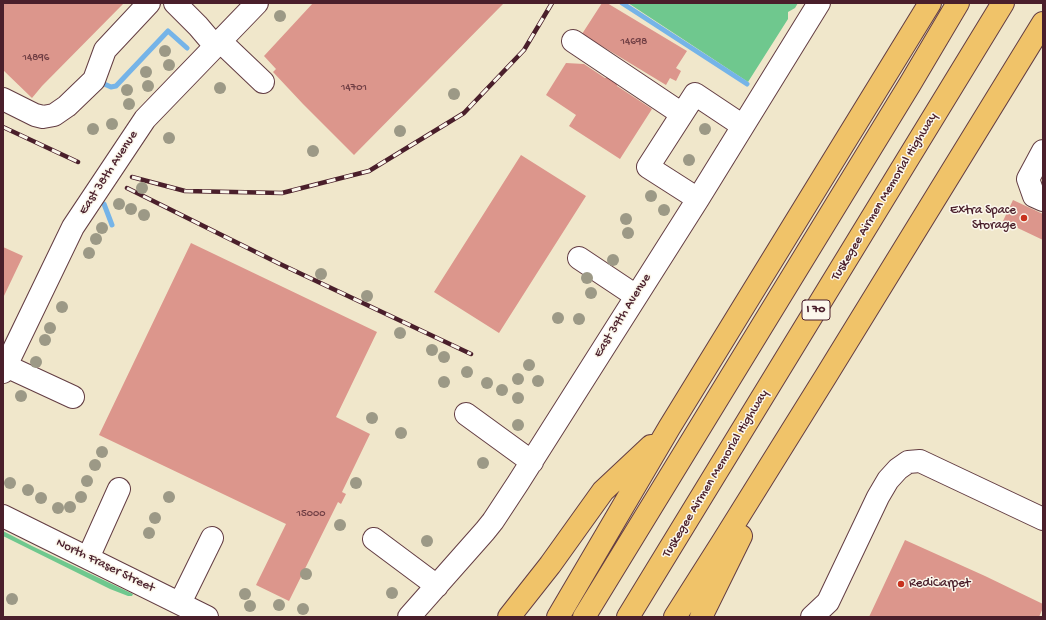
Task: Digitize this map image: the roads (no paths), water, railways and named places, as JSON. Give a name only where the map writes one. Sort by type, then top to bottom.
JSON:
[{"type":"highway","points":[[558,617],[669,428],[930,3]]},
{"type":"highway","points":[[584,617],[958,3]]},
{"type":"highway","name":"Tuskegee Airmen Memorial Highway","points":[[628,617],[1003,3]]},
{"type":"highway","points":[[675,617],[826,376],[1043,23]]},
{"type":"highway","points":[[701,617],[764,492],[826,376]]},
{"type":"highway","points":[[509,617],[550,565],[603,491],[669,428]]},
{"type":"street","points":[[3,99],[35,115],[42,117],[54,115],[67,106],[94,80],[105,50],[149,3]]},
{"type":"street","points":[[175,3],[198,26],[263,82]]},
{"type":"street","name":"East 38th Avenue","points":[[4,369],[74,227],[145,119],[256,3]]},
{"type":"street","name":"East 39th Avenue","points":[[409,617],[493,521],[532,462],[698,199],[819,3]]},
{"type":"street","points":[[573,41],[682,114]]},
{"type":"street","points":[[698,199],[648,167],[695,94],[743,126]]},
{"type":"street","points":[[1043,151],[1028,179],[1034,196],[1043,200]]},
{"type":"street","points":[[579,258],[636,296]]},
{"type":"street","points":[[4,369],[73,398]]},
{"type":"street","points":[[466,414],[532,462]]},
{"type":"street","points":[[812,617],[828,602],[878,497],[888,480],[898,469],[908,462],[920,461],[1043,519]]},
{"type":"street","points":[[88,558],[119,489]]},
{"type":"street","name":"North Fraser Street","points":[[3,516],[208,617]]},
{"type":"street","points":[[180,603],[212,538]]},
{"type":"street","points":[[374,540],[437,586]]},
{"type":"waterway","points":[[622,3],[747,84]]},
{"type":"waterway","points":[[102,83],[111,87],[116,86],[168,31],[187,48]]},
{"type":"waterway","points":[[104,204],[112,225]]},
{"type":"railway","points":[[132,177],[185,191],[282,193],[369,171],[464,113],[524,50],[552,3]]},
{"type":"railway","points":[[3,127],[78,162]]},
{"type":"railway","points":[[127,188],[278,263],[471,354]]},
{"type":"place","name":"Extra Space Storage","points":[[1024,218]]},
{"type":"place","name":"RediCarpet","points":[[901,584]]}]
